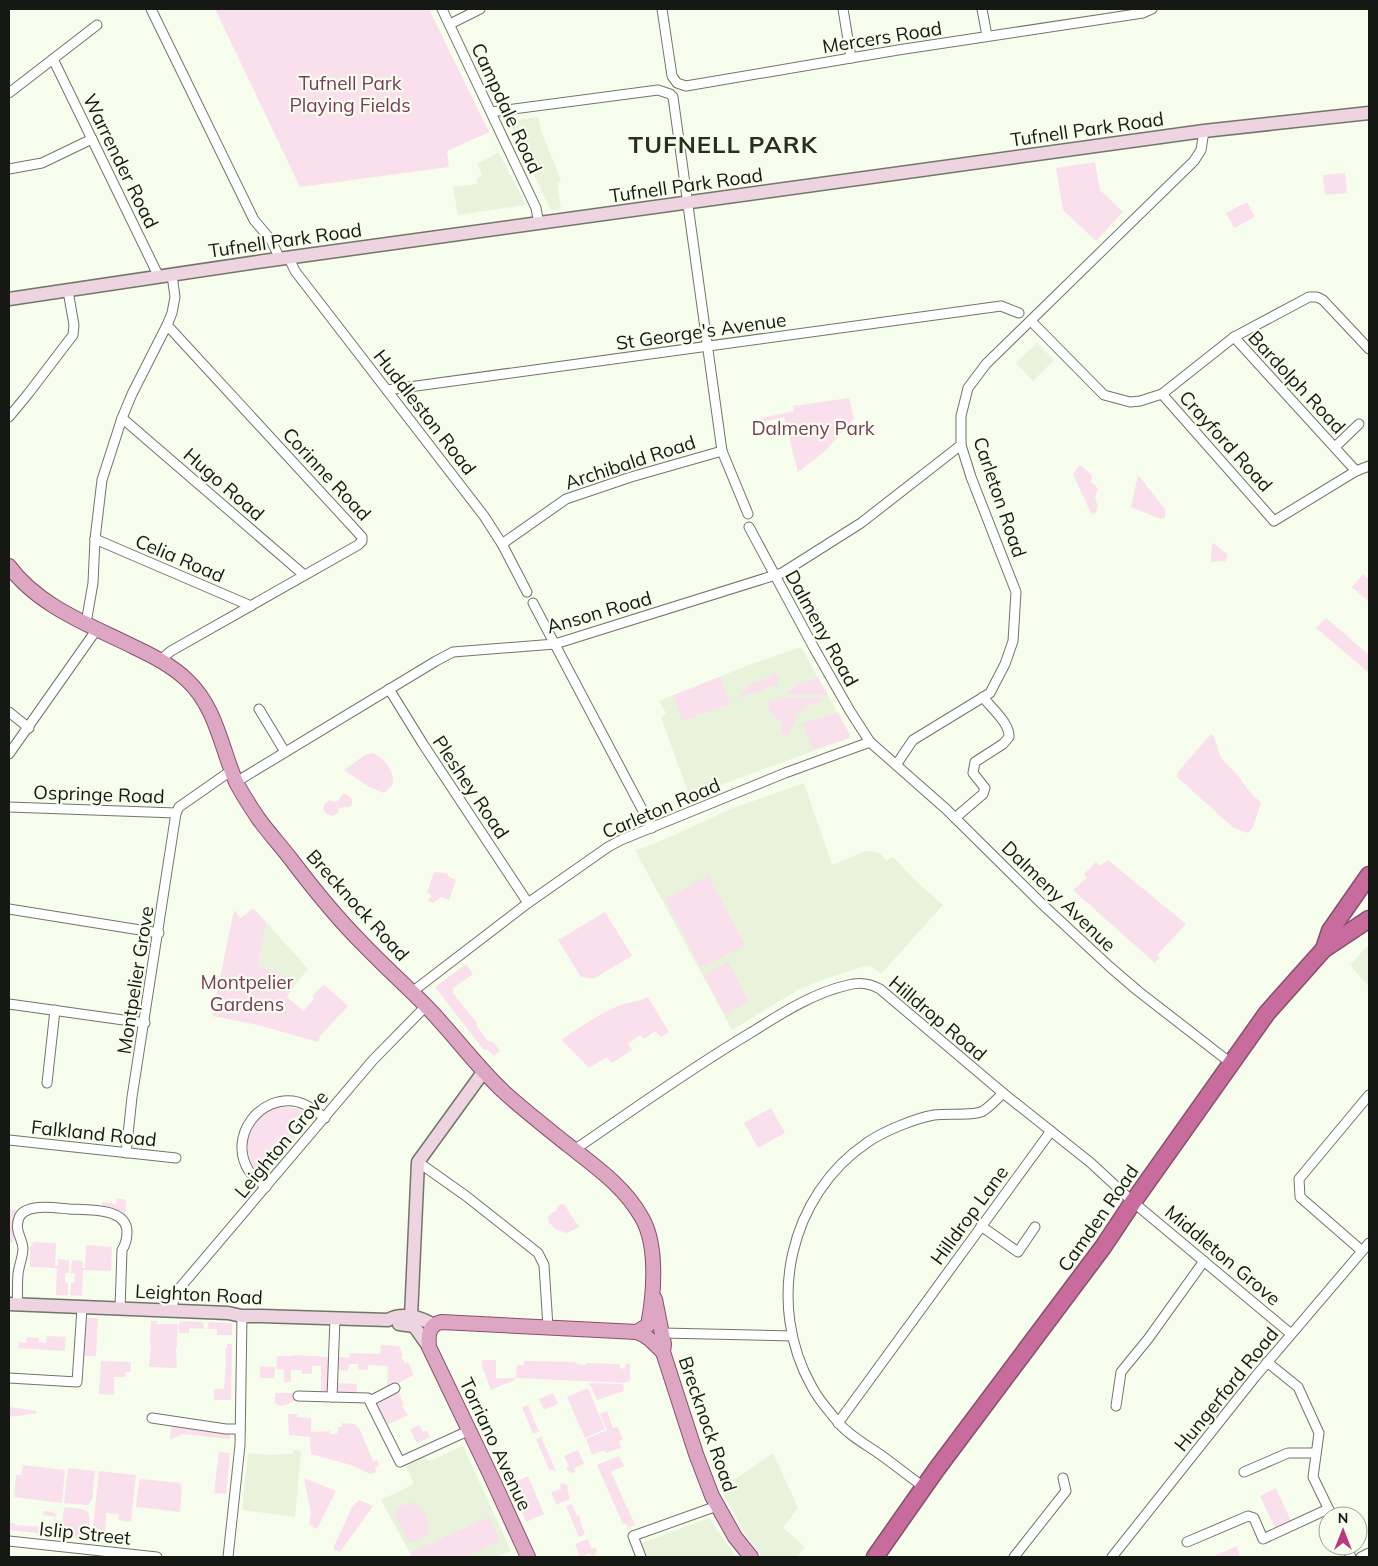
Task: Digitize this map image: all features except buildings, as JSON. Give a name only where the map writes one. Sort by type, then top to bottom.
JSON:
[{"type":"highway","points":[[1324,949],[1330,931],[1369,876]]},
{"type":"highway","name":"Camden Road","points":[[876,1557],[924,1487],[1103,1247],[1267,1013],[1324,949],[1369,919]]},
{"type":"main road","name":"Brecknock Road","points":[[9,566],[29,589],[55,606],[160,660],[186,680],[199,694],[222,738],[234,776],[259,819],[314,890],[356,936],[426,1006],[512,1100],[619,1187],[643,1218],[651,1245],[654,1294],[664,1344],[663,1352],[696,1454],[717,1506],[735,1537],[751,1557]]},
{"type":"main road","name":"Brecknock Road","points":[[637,1332],[648,1325],[654,1294]]},
{"type":"main road","name":"Leighton Road","points":[[433,1326],[441,1322],[637,1332]]},
{"type":"main road","points":[[429,1347],[430,1330],[433,1326]]},
{"type":"main road","points":[[637,1332],[652,1339],[654,1344],[663,1352]]},
{"type":"main road","name":"Torriano Avenue","points":[[429,1347],[470,1430],[528,1557]]},
{"type":"street","name":"Huddleston Road","points":[[151,9],[254,220],[454,475],[502,544],[527,592]]},
{"type":"street","name":"Campdale Road","points":[[442,9],[536,208],[539,224]]},
{"type":"street","points":[[450,24],[480,9]]},
{"type":"street","name":"Mercers Road","points":[[662,9],[672,76],[677,83],[686,86],[987,36],[1143,13],[1152,9]]},
{"type":"street","points":[[843,9],[852,58]]},
{"type":"street","points":[[982,9],[987,36]]},
{"type":"street","points":[[9,93],[97,25]]},
{"type":"street","name":"Warrender Road","points":[[53,59],[159,277]]},
{"type":"street","points":[[492,112],[658,90],[673,97],[722,451],[748,514]]},
{"type":"street","name":"Tufnell Park Road","points":[[9,299],[1204,131],[1369,112]]},
{"type":"street","name":"Carleton Road","points":[[896,765],[914,740],[990,693],[1005,664],[1013,641],[1016,592],[971,477],[961,445],[961,416],[968,388],[986,364],[1194,161],[1201,150],[1204,131]]},
{"type":"street","points":[[9,169],[42,163],[92,139]]},
{"type":"street","points":[[9,754],[29,728],[92,626],[95,539],[102,480],[122,418],[132,394],[167,325],[174,303],[175,288],[172,275]]},
{"type":"street","points":[[9,417],[73,335],[74,326],[68,291]]},
{"type":"street","points":[[1162,394],[1234,337],[1309,297],[1317,297],[1323,300],[1369,349]]},
{"type":"street","name":"St George's Avenue","points":[[387,390],[1001,306],[1019,313]]},
{"type":"street","name":"Crayford Road","points":[[1031,321],[1104,395],[1130,402],[1162,394],[1274,521],[1356,471]]},
{"type":"street","name":"Corinne Road","points":[[160,660],[171,651],[362,541],[362,537],[167,325]]},
{"type":"street","name":"Bardolph Road","points":[[1234,337],[1356,471]]},
{"type":"street","name":"Hugo Road","points":[[122,418],[304,576]]},
{"type":"street","points":[[1335,447],[1359,424]]},
{"type":"street","name":"Anson Road","points":[[234,776],[285,752],[453,652],[555,644],[782,573],[861,523],[961,445]]},
{"type":"street","name":"Archibald Road","points":[[502,544],[566,499],[631,477],[722,451]]},
{"type":"street","points":[[1356,471],[1369,466]]},
{"type":"street","name":"Dalmeny Road","points":[[749,527],[850,711],[870,742]]},
{"type":"street","name":"Celia Road","points":[[95,539],[252,606]]},
{"type":"street","points":[[533,604],[652,828]]},
{"type":"street","name":"Pleshey Road","points":[[389,689],[528,903]]},
{"type":"street","points":[[955,818],[983,794],[986,788],[973,773],[975,762],[1009,738],[1010,732],[983,697]]},
{"type":"street","points":[[259,710],[285,752]]},
{"type":"street","points":[[9,712],[29,728]]},
{"type":"street","name":"Carleton Road","points":[[412,992],[528,903],[608,847],[785,773],[870,742]]},
{"type":"street","name":"Dalmeny Avenue","points":[[870,742],[955,818],[1042,904],[1110,967],[1232,1064]]},
{"type":"street","name":"Ospringe Road","points":[[9,806],[176,813],[179,807],[234,776]]},
{"type":"street","name":"Montpelier Grove","points":[[126,1153],[132,1097],[159,933],[176,813]]},
{"type":"street","points":[[9,909],[159,933]]},
{"type":"street","name":"Hilldrop Road","points":[[574,1150],[719,1052],[787,1011],[826,991],[858,983],[870,984],[880,989],[1003,1093],[1091,1163],[1133,1202]]},
{"type":"street","points":[[9,1004],[145,1023]]},
{"type":"street","name":"Leighton Grove","points":[[172,1311],[174,1297],[178,1290],[373,1060],[426,1006]]},
{"type":"street","points":[[47,1083],[55,1010]]},
{"type":"street","points":[[411,1317],[418,1162],[484,1071]]},
{"type":"street","points":[[924,1487],[838,1423],[812,1388],[798,1356],[792,1336],[788,1287],[793,1249],[806,1211],[833,1172],[868,1142],[908,1122],[934,1115],[982,1112],[1003,1093]]},
{"type":"street","points":[[1362,1251],[1300,1197],[1299,1179],[1369,1095]]},
{"type":"street","points":[[266,1187],[250,1171],[242,1150],[245,1130],[254,1115],[269,1104],[289,1101],[309,1106],[325,1118]]},
{"type":"street","name":"Hilldrop Lane","points":[[838,1423],[1051,1131]]},
{"type":"street","name":"Falkland Road","points":[[9,1140],[176,1158]]},
{"type":"street","points":[[418,1162],[466,1196],[538,1253],[544,1265],[548,1327]]},
{"type":"street","name":"Middleton Grove","points":[[1133,1202],[1291,1334]]},
{"type":"street","points":[[13,1304],[18,1272],[22,1265],[23,1246],[18,1236],[18,1219],[27,1210],[42,1207],[102,1211],[112,1213],[123,1221],[127,1230],[126,1243],[122,1250],[120,1309]]},
{"type":"street","points":[[982,1226],[1018,1252],[1035,1227]]},
{"type":"street","name":"Hungerford Road","points":[[1112,1557],[1267,1362],[1369,1243]]},
{"type":"street","points":[[1116,1406],[1121,1372],[1148,1339],[1204,1261]]},
{"type":"street","name":"Leighton Road","points":[[13,1304],[228,1312],[242,1316],[388,1320],[393,1317],[411,1317],[422,1319],[433,1326]]},
{"type":"street","points":[[9,1378],[77,1382],[82,1308]]},
{"type":"street","points":[[228,1557],[240,1445],[242,1316]]},
{"type":"street","points":[[332,1396],[335,1319]]},
{"type":"street","name":"Leighton Road","points":[[388,1320],[392,1324],[414,1326],[429,1347]]},
{"type":"street","points":[[662,1332],[792,1336]]},
{"type":"street","points":[[1267,1362],[1298,1387],[1319,1433],[1313,1477],[1327,1506]]},
{"type":"street","points":[[370,1402],[395,1388]]},
{"type":"street","points":[[298,1396],[368,1398],[400,1462],[470,1430]]},
{"type":"street","points":[[152,1418],[226,1429],[240,1429]]},
{"type":"street","points":[[1244,1472],[1288,1453],[1316,1453]]},
{"type":"street","points":[[1014,1557],[1066,1491],[1063,1478]]},
{"type":"street","points":[[641,1557],[633,1536],[717,1506]]},
{"type":"street","points":[[1187,1542],[1248,1516],[1254,1518],[1263,1539],[1318,1517]]},
{"type":"street","name":"Islip Street","points":[[9,1541],[157,1557]]},
{"type":"street","points":[[1361,1557],[1369,1554]]},
{"type":"shaded area","points":[[538,117],[541,131],[561,182],[557,183],[561,209],[551,210],[510,125],[510,121]]},
{"type":"shaded area","points":[[488,132],[526,205],[458,215],[453,187],[477,184],[477,179],[482,174],[477,164],[498,153]]},
{"type":"shaded area","points":[[1037,343],[1054,360],[1033,381],[1016,363]]},
{"type":"shaded area","points":[[801,647],[850,735],[849,738],[690,798],[661,717],[666,713],[659,701],[749,665]]},
{"type":"shaded area","points":[[804,783],[832,865],[866,851],[880,853],[886,861],[893,857],[943,905],[881,974],[872,967],[865,966],[822,980],[798,990],[732,1030],[635,850],[654,844],[733,808]]},
{"type":"shaded area","points":[[266,922],[308,969],[294,986],[278,972],[258,966]]},
{"type":"shaded area","points":[[1369,944],[1369,987],[1350,965]]},
{"type":"shaded area","points":[[463,1446],[511,1551],[496,1557],[412,1557],[381,1500],[414,1484],[405,1464],[424,1455],[429,1461]]},
{"type":"shaded area","points":[[294,1450],[301,1451],[295,1517],[242,1510],[248,1453],[265,1455],[293,1454]]},
{"type":"shaded area","points":[[773,1453],[798,1508],[783,1528],[805,1547],[797,1557],[762,1557],[746,1536],[720,1487],[740,1476]]},
{"type":"shaded area","points":[[709,1518],[736,1557],[645,1557],[639,1544]]},
{"type":"green space","name":"Tufnell Park Playing Fields","points":[[215,9],[429,9],[489,132],[447,151],[449,167],[300,187]]},
{"type":"green space","points":[[1095,162],[1100,190],[1123,212],[1096,241],[1063,210],[1056,168]]},
{"type":"green space","points":[[1345,173],[1347,193],[1325,195],[1323,175]]},
{"type":"green space","points":[[1247,202],[1255,217],[1234,228],[1226,213]]},
{"type":"green space","name":"Dalmeny Park","points":[[849,398],[854,419],[824,452],[798,472],[784,417],[759,423],[758,419],[794,411],[793,406]]},
{"type":"green space","points":[[1080,465],[1092,475],[1091,483],[1098,489],[1095,497],[1098,506],[1095,514],[1091,513],[1073,474]]},
{"type":"green space","points":[[1138,475],[1165,509],[1165,517],[1161,519],[1131,507]]},
{"type":"green space","points":[[1213,543],[1227,554],[1226,561],[1211,562]]},
{"type":"green space","points":[[1363,574],[1369,580],[1369,602],[1352,587]]},
{"type":"green space","points":[[1326,618],[1369,655],[1369,673],[1316,628]]},
{"type":"green space","points":[[774,673],[780,676],[776,686],[751,693],[743,698],[740,697],[747,687],[756,681],[763,681]]},
{"type":"green space","points":[[720,677],[730,704],[682,721],[674,695]]},
{"type":"green space","points":[[818,678],[828,695],[784,695],[797,685]]},
{"type":"green space","points":[[821,698],[822,702],[806,705],[807,709],[795,714],[796,718],[788,736],[781,733],[781,722],[771,714],[767,703],[778,699]]},
{"type":"green space","points":[[838,713],[850,735],[849,738],[813,750],[802,723]]},
{"type":"green space","points":[[1211,734],[1214,737],[1221,758],[1261,803],[1252,829],[1248,833],[1234,828],[1177,777],[1178,772]]},
{"type":"green space","points":[[373,753],[385,762],[392,774],[393,784],[384,793],[369,787],[344,770],[365,755]]},
{"type":"green space","points":[[343,794],[351,798],[350,807],[339,808],[338,813],[332,816],[326,814],[323,809],[325,803],[330,800],[333,802],[338,801]]},
{"type":"green space","points":[[1108,860],[1186,924],[1157,955],[1159,958],[1155,963],[1073,890],[1087,878],[1084,874],[1096,862],[1100,866]]},
{"type":"green space","points":[[434,872],[447,873],[449,877],[456,880],[449,900],[441,897],[433,903],[427,900],[431,897],[431,894],[427,893]]},
{"type":"green space","points":[[708,876],[745,945],[701,968],[665,899]]},
{"type":"green space","name":"Montpelier Gardens","points":[[253,908],[266,922],[258,966],[278,972],[294,986],[287,997],[303,1011],[314,999],[312,996],[325,985],[348,1006],[321,1035],[318,1042],[258,1025],[212,1016],[234,910],[241,918]]},
{"type":"green space","points":[[605,912],[632,956],[593,979],[581,977],[558,940]]},
{"type":"green space","points":[[728,962],[749,1002],[725,1014],[704,975]]},
{"type":"green space","points":[[466,964],[473,974],[453,988],[453,993],[488,1041],[493,1042],[500,1051],[494,1056],[488,1050],[483,1049],[435,987]]},
{"type":"green space","points":[[648,997],[669,1032],[661,1037],[655,1031],[644,1039],[640,1035],[628,1044],[632,1050],[612,1063],[607,1057],[589,1068],[561,1040],[610,1010]]},
{"type":"green space","points":[[279,1107],[297,1108],[313,1116],[262,1177],[254,1168],[249,1157],[249,1137],[259,1119]]},
{"type":"green space","points":[[771,1108],[785,1133],[758,1148],[744,1123]]},
{"type":"green space","points":[[117,1198],[126,1200],[125,1217],[102,1205],[102,1202],[116,1204]]},
{"type":"green space","points":[[560,1204],[564,1204],[579,1227],[567,1233],[557,1230],[549,1223],[548,1217],[555,1212]]},
{"type":"green space","points":[[9,1209],[16,1210],[13,1243],[9,1243]]},
{"type":"green space","points":[[34,1242],[56,1243],[55,1266],[58,1266],[58,1259],[69,1260],[69,1273],[65,1273],[65,1282],[68,1283],[68,1295],[56,1295],[57,1268],[30,1267],[30,1247]]},
{"type":"green space","points":[[86,1245],[112,1247],[111,1271],[83,1270],[82,1296],[70,1295],[71,1283],[74,1283],[75,1274],[71,1273],[72,1260],[83,1261],[82,1268],[85,1268]]},
{"type":"green space","points":[[86,1318],[98,1318],[96,1356],[84,1356]]},
{"type":"green space","points":[[151,1321],[157,1321],[157,1324],[178,1324],[177,1368],[149,1367]]},
{"type":"green space","points":[[181,1321],[203,1322],[204,1329],[189,1328],[189,1333],[179,1333],[179,1323]]},
{"type":"green space","points":[[209,1322],[232,1323],[232,1335],[217,1335],[217,1329],[207,1329]]},
{"type":"green space","points":[[47,1336],[66,1337],[65,1351],[18,1348],[19,1342],[26,1343],[27,1337],[39,1338],[39,1342],[46,1343]]},
{"type":"green space","points":[[227,1344],[232,1344],[231,1400],[214,1400],[214,1389],[224,1389],[225,1348],[227,1348]]},
{"type":"green space","points":[[381,1345],[399,1346],[403,1355],[401,1356],[405,1363],[408,1362],[414,1375],[387,1389],[388,1366],[368,1365],[368,1370],[358,1369],[358,1364],[349,1364],[348,1371],[339,1370],[339,1357],[349,1358],[350,1353],[380,1354]]},
{"type":"green space","points":[[277,1356],[330,1357],[328,1393],[321,1393],[321,1366],[312,1366],[312,1374],[302,1374],[302,1370],[291,1370],[291,1382],[284,1382],[284,1370],[276,1369]]},
{"type":"green space","points":[[482,1360],[496,1360],[496,1378],[515,1378],[515,1380],[491,1390],[482,1366]]},
{"type":"green space","points":[[101,1361],[131,1362],[131,1372],[125,1372],[125,1377],[114,1377],[114,1395],[99,1394]]},
{"type":"green space","points":[[524,1361],[576,1362],[577,1364],[586,1365],[586,1363],[620,1364],[620,1368],[625,1369],[625,1364],[630,1364],[630,1381],[623,1383],[516,1378],[517,1365],[524,1365]]},
{"type":"green space","points":[[260,1366],[275,1367],[274,1378],[260,1378]]},
{"type":"green space","points":[[338,1383],[357,1384],[356,1394],[337,1393]]},
{"type":"green space","points":[[589,1383],[623,1384],[624,1391],[597,1400]]},
{"type":"green space","points":[[588,1388],[605,1429],[585,1438],[567,1397]]},
{"type":"green space","points":[[398,1390],[404,1405],[402,1406],[408,1415],[387,1425],[376,1403]]},
{"type":"green space","points":[[275,1393],[297,1393],[297,1399],[286,1405],[278,1405],[275,1403]]},
{"type":"green space","points":[[553,1393],[558,1404],[544,1410],[539,1399]]},
{"type":"green space","points":[[528,1405],[538,1430],[541,1431],[533,1434],[522,1407]]},
{"type":"green space","points":[[9,1407],[36,1411],[36,1414],[9,1416]]},
{"type":"green space","points":[[607,1411],[613,1428],[618,1427],[623,1440],[619,1441],[621,1448],[606,1453],[604,1450],[592,1455],[586,1439],[607,1430],[600,1414]]},
{"type":"green space","points":[[288,1414],[297,1414],[297,1417],[311,1418],[311,1432],[330,1431],[330,1434],[337,1434],[338,1427],[342,1427],[342,1423],[355,1424],[360,1430],[373,1461],[377,1460],[379,1465],[375,1467],[376,1472],[370,1474],[351,1465],[311,1454],[310,1437],[289,1435]]},
{"type":"green space","points":[[173,1425],[230,1434],[230,1439],[182,1434],[170,1440]]},
{"type":"green space","points":[[419,1425],[423,1432],[427,1430],[430,1437],[417,1443],[410,1430]]},
{"type":"green space","points":[[543,1436],[542,1439],[556,1471],[549,1469],[536,1439]]},
{"type":"green space","points":[[578,1450],[584,1464],[574,1468],[575,1472],[572,1473],[566,1468],[569,1467],[564,1456]]},
{"type":"green space","points":[[219,1452],[230,1453],[226,1494],[214,1493]]},
{"type":"green space","points":[[619,1456],[624,1466],[611,1472],[635,1525],[628,1528],[626,1524],[623,1524],[597,1465]]},
{"type":"green space","points":[[23,1465],[65,1470],[62,1503],[14,1497],[16,1475],[21,1475]]},
{"type":"green space","points":[[68,1468],[95,1471],[92,1499],[88,1505],[64,1503]]},
{"type":"green space","points":[[99,1471],[136,1475],[131,1522],[118,1520],[119,1514],[106,1513],[105,1538],[92,1536]]},
{"type":"green space","points":[[528,1476],[544,1514],[526,1522],[510,1484]]},
{"type":"green space","points":[[304,1478],[336,1491],[317,1529],[309,1525],[311,1513]]},
{"type":"green space","points":[[142,1479],[179,1483],[182,1486],[180,1512],[136,1507],[139,1481]]},
{"type":"green space","points":[[563,1483],[569,1487],[567,1489],[570,1499],[556,1505],[551,1492],[561,1489],[560,1484]]},
{"type":"green space","points":[[1276,1488],[1291,1521],[1275,1528],[1260,1496]]},
{"type":"green space","points":[[359,1500],[373,1506],[340,1552],[333,1549],[352,1507]]},
{"type":"green space","points":[[411,1502],[419,1507],[424,1515],[428,1524],[429,1534],[410,1543],[395,1516],[397,1508]]},
{"type":"green space","points":[[572,1504],[577,1516],[579,1515],[585,1534],[579,1537],[566,1506]]},
{"type":"green space","points":[[64,1507],[81,1509],[88,1513],[90,1522],[88,1539],[61,1536]]},
{"type":"green space","points":[[44,1511],[56,1514],[53,1535],[9,1530],[9,1523],[53,1529],[55,1517],[43,1515]]},
{"type":"green space","points":[[489,1517],[500,1541],[464,1557],[412,1557],[410,1553]]},
{"type":"green space","points":[[588,1539],[591,1548],[596,1548],[597,1550],[595,1555],[592,1556],[590,1553],[580,1557],[575,1544]]},
{"type":"green space","points":[[1237,1546],[1240,1557],[1211,1557]]},
{"type":"district","name":"TUFNELL PARK","points":[[723,144]]}]
